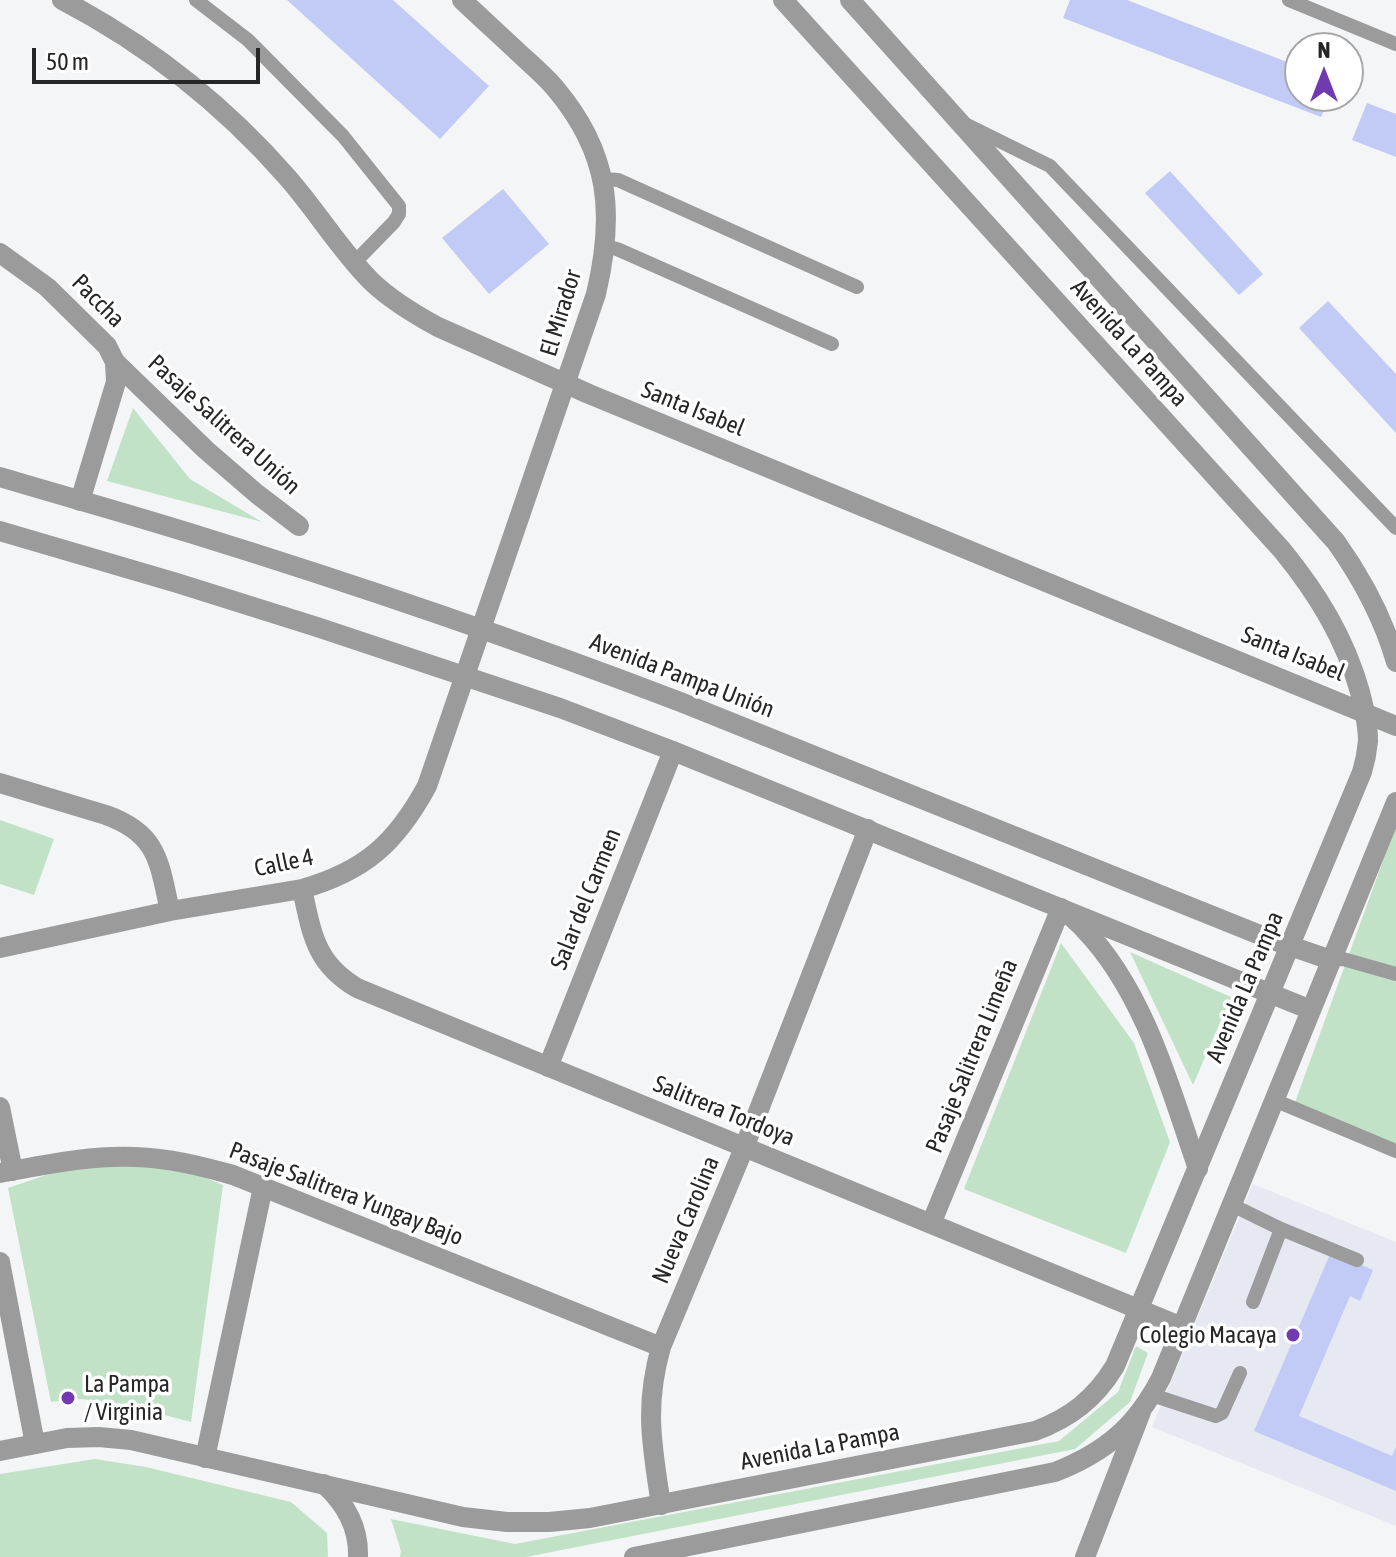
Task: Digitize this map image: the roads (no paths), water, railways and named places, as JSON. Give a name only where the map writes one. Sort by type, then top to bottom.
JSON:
[{"type":"street","name":"Santa Isabel","points":[[62,0],[137,44],[218,107],[288,179],[372,282],[414,314],[566,384],[1396,726]]},
{"type":"street","name":"El Mirador","points":[[462,0],[553,86],[572,111],[597,157],[607,210],[605,246],[596,294],[464,676]]},
{"type":"street","name":"Avenida La Pampa","points":[[0,1451],[67,1438],[131,1440],[463,1517],[507,1522],[549,1522],[661,1505],[1035,1431],[1056,1423],[1083,1406],[1104,1384],[1115,1366],[1362,772],[1368,739],[1365,712],[1344,645],[1307,580],[783,0]]},
{"type":"street","name":"Avenida La Pampa","points":[[850,0],[1336,542],[1369,592],[1396,662]]},
{"type":"street","name":"Paccha","points":[[0,253],[47,287],[78,316],[107,346],[115,362],[116,382],[80,501]]},
{"type":"street","name":"Pasaje Salitrera Unión","points":[[115,362],[206,450],[299,526]]},
{"type":"street","name":"Avenida Pampa Unión","points":[[0,477],[192,533],[480,629],[683,703],[1255,933],[1331,960]]},
{"type":"street","points":[[0,531],[233,600],[560,708],[868,829],[1311,1010]]},
{"type":"street","name":"Calle 4","points":[[0,948],[170,911],[302,889],[323,883],[362,863],[399,831],[427,786],[464,676]]},
{"type":"street","name":"Salar del Carmen","points":[[548,1067],[673,751]]},
{"type":"street","points":[[0,783],[124,821],[138,830],[157,856],[170,911]]},
{"type":"street","points":[[1085,1557],[1396,802]]},
{"type":"street","name":"Nueva Carolina","points":[[661,1505],[650,1419],[653,1383],[661,1347],[744,1148],[868,829]]},
{"type":"street","name":"Salitrera Tordoya","points":[[302,889],[315,943],[328,966],[341,979],[357,988],[1182,1327]]},
{"type":"street","points":[[1061,908],[1105,954],[1139,1009],[1198,1169]]},
{"type":"street","name":"Pasaje Salitrera Limeña","points":[[931,1224],[1061,908]]},
{"type":"street","points":[[0,1107],[6,1172]]},
{"type":"street","name":"Pasaje Salitrera Yungay Bajo","points":[[6,1172],[104,1157],[169,1160],[201,1166],[233,1175],[661,1347]]},
{"type":"street","points":[[205,1458],[263,1187]]},
{"type":"street","points":[[0,1262],[35,1444]]},
{"type":"street","points":[[634,1557],[1055,1472],[1105,1447],[1129,1426],[1147,1403]]},
{"type":"street","points":[[324,1484],[348,1512],[355,1529],[358,1557]]},
{"type":"lane","points":[[196,0],[248,40],[343,136],[399,206],[394,222],[355,262]]},
{"type":"lane","points":[[1289,0],[1396,44]]},
{"type":"lane","points":[[958,121],[1050,166],[1396,528]]},
{"type":"lane","points":[[603,179],[618,180],[857,287]]},
{"type":"lane","points":[[605,246],[832,344]]},
{"type":"lane","points":[[1331,960],[1343,959],[1396,974]]},
{"type":"lane","points":[[1274,1100],[1396,1151]]},
{"type":"lane","points":[[1232,1205],[1357,1260]]},
{"type":"lane","points":[[1253,1302],[1281,1229]]},
{"type":"lane","points":[[1147,1403],[1216,1416],[1222,1413],[1240,1373]]},
{"type":"place","name":"Colegio Macaya","points":[[1293,1335]]},
{"type":"place","name":"La Pampa / Virginia","points":[[68,1398]]}]
